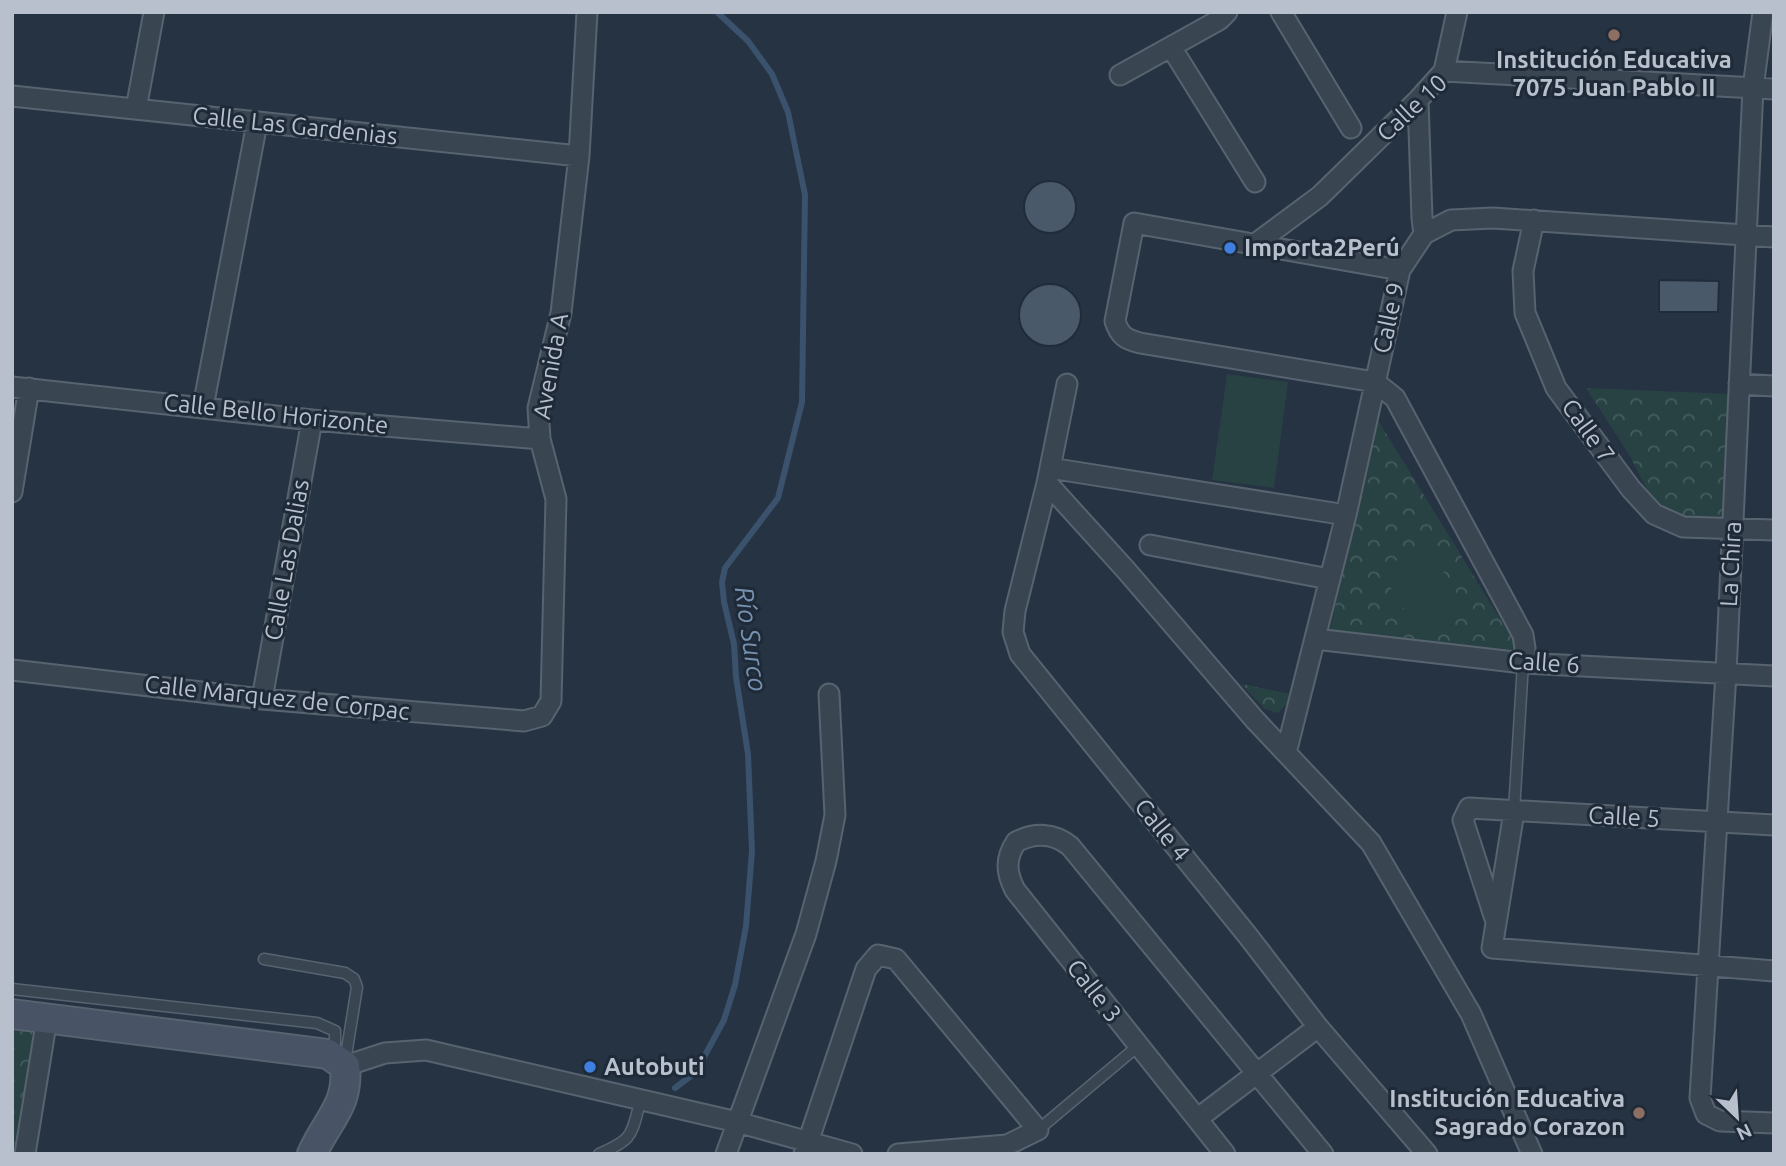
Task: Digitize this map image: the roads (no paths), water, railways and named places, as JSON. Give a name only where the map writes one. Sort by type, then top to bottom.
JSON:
[{"type":"street","points":[[136,109],[154,12]]},
{"type":"street","name":"Avenida A","points":[[542,716],[551,701],[556,499],[540,439],[538,408],[561,313],[579,156],[587,12]]},
{"type":"street","points":[[1120,75],[1219,20],[1227,12]]},
{"type":"street","points":[[1280,12],[1351,128]]},
{"type":"street","points":[[1444,71],[1457,12]]},
{"type":"street","name":"La Chira","points":[[1763,12],[1753,88],[1726,673],[1700,1098],[1706,1114],[1720,1122],[1774,1123]]},
{"type":"street","points":[[1171,47],[1255,183]]},
{"type":"street","name":"Calle 10","points":[[1254,245],[1320,196],[1444,71],[1774,89]]},
{"type":"street","name":"Calle Las Gardenias","points":[[12,96],[579,156]]},
{"type":"street","points":[[1418,100],[1424,234],[1451,219],[1493,218],[1774,237]]},
{"type":"street","points":[[203,407],[257,123]]},
{"type":"street","name":"Calle 7","points":[[1534,220],[1523,271],[1525,313],[1556,387],[1631,489],[1654,514],[1683,527],[1774,530]]},
{"type":"street","points":[[1400,270],[1134,223],[1115,321],[1119,333],[1125,339],[1375,382],[1395,398],[1523,635],[1523,663]]},
{"type":"street","name":"Calle 9","points":[[1286,753],[1346,514],[1400,270],[1424,234]]},
{"type":"street","name":"Calle 4","points":[[1067,384],[1049,476],[1015,611],[1013,632],[1020,654],[1248,936],[1318,1027],[1427,1154]]},
{"type":"street","points":[[1739,384],[1774,386]]},
{"type":"street","points":[[12,492],[21,388]]},
{"type":"street","name":"Calle Bello Horizonte","points":[[21,388],[312,420],[540,439]]},
{"type":"street","name":"Calle Las Dalias","points":[[262,699],[312,420]]},
{"type":"street","points":[[1049,476],[1346,514]]},
{"type":"street","points":[[1049,476],[1125,569],[1286,753],[1371,843],[1471,1014],[1532,1154]]},
{"type":"street","points":[[1150,545],[1329,579]]},
{"type":"street","name":"Calle 6","points":[[1315,639],[1523,663],[1774,676]]},
{"type":"street","name":"Calle Marquez de Corpac","points":[[12,670],[262,699],[524,721],[542,716]]},
{"type":"street","points":[[726,1154],[806,933],[826,862],[835,815],[829,694]]},
{"type":"street","name":"Calle 5","points":[[1496,922],[1463,820],[1469,808],[1774,825]]},
{"type":"street","points":[[1514,812],[1492,948],[1774,971]]},
{"type":"street","name":"Calle 3","points":[[1225,1154],[1015,890],[1009,878],[1008,859],[1016,842],[1034,835],[1044,835],[1063,840],[1070,846],[1258,1074]]},
{"type":"street","points":[[806,1147],[866,969],[878,955],[896,959],[1038,1130],[1007,1145],[898,1154]]},
{"type":"street","points":[[12,1014],[47,1018],[97,1011],[336,1060],[426,1050],[737,1122],[806,1147],[852,1154]]},
{"type":"street","points":[[25,1154],[47,1018]]},
{"type":"street","points":[[1197,1119],[1318,1027]]},
{"type":"street","points":[[312,1154],[336,1114],[347,1085],[336,1060]]},
{"type":"street","points":[[1258,1074],[1323,1154]]},
{"type":"lane","points":[[1514,812],[1523,663]]},
{"type":"lane","points":[[264,959],[345,973],[354,979],[357,987],[336,1060]]},
{"type":"lane","points":[[12,989],[97,1011]]},
{"type":"lane","points":[[1038,1130],[1138,1046]]},
{"type":"lane","points":[[599,1154],[626,1142],[632,1134],[641,1099]]},
{"type":"waterway","name":"Río Surco","points":[[675,1088],[696,1072],[724,1020],[735,985],[746,926],[752,851],[748,754],[736,677],[734,644],[722,582],[725,568],[778,498],[802,402],[805,195],[788,112],[772,74],[748,41],[717,12]]},
{"type":"place","name":"Institución Educativa 7075 Juan Pablo II","points":[[1614,35]]},
{"type":"place","name":"Importa2Perú","points":[[1230,248]]},
{"type":"place","name":"Autobuti","points":[[590,1067]]},
{"type":"place","name":"Institución Educativa Sagrado Corazon","points":[[1639,1113]]}]
